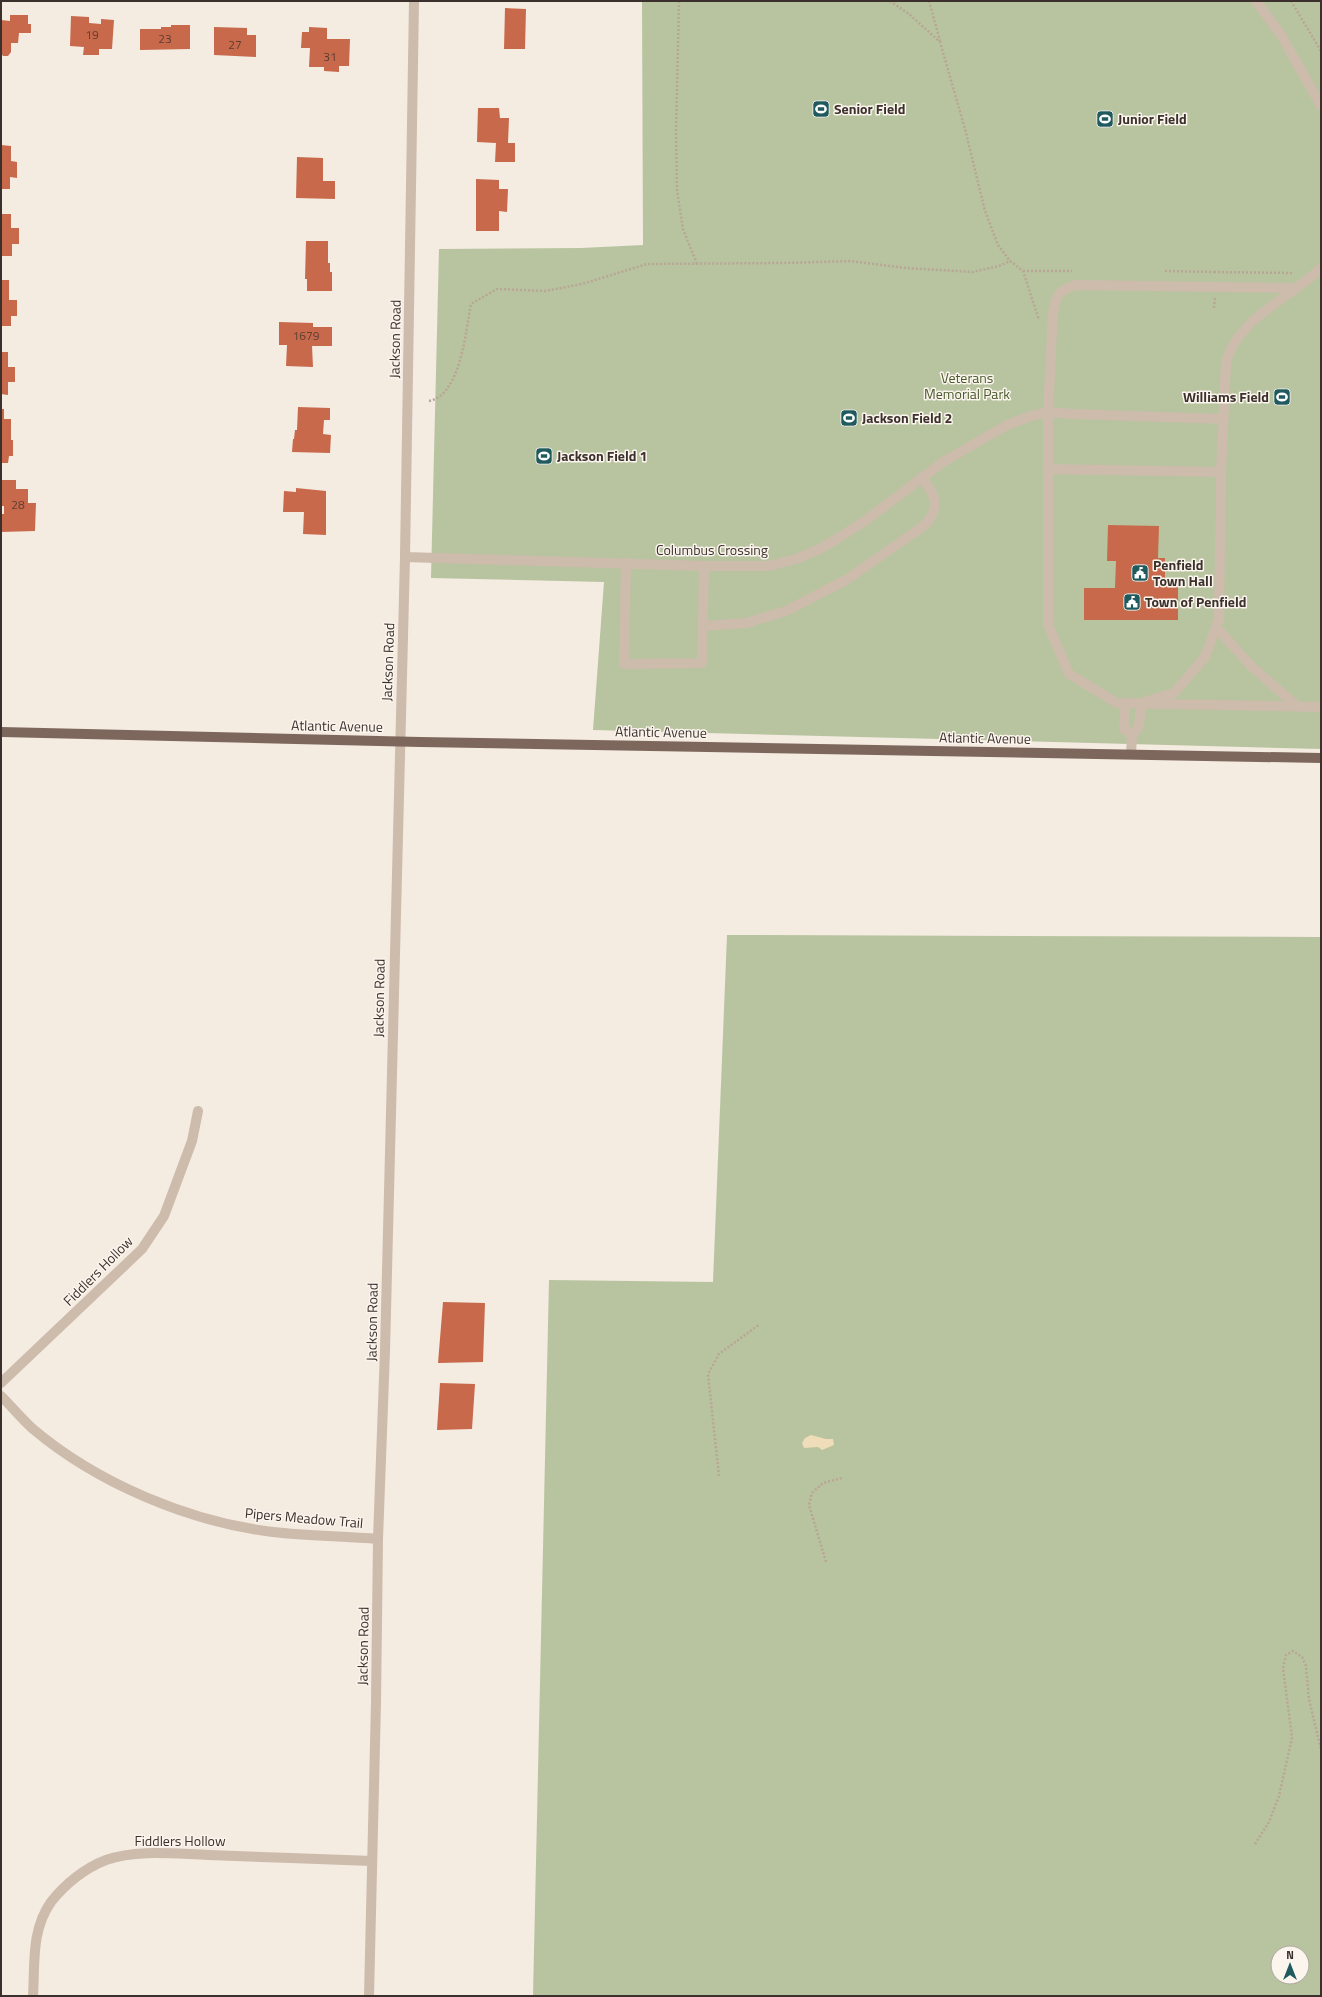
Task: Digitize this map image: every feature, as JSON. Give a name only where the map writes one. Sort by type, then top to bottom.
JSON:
[{"type":"main road","name":"Atlantic Avenue","points":[[1,732],[1321,758]]},
{"type":"street","name":"Jackson Road","points":[[369,1996],[378,1539],[385,1351],[399,741],[405,557],[414,1]]},
{"type":"street","points":[[1256,1],[1281,35],[1321,106]]},
{"type":"street","points":[[1141,703],[1174,693],[1205,657],[1219,618],[1221,472],[1226,362],[1230,347],[1266,310],[1321,268]]},
{"type":"street","points":[[1294,288],[1076,285],[1066,288],[1055,299],[1048,412],[1048,624],[1069,674],[1117,703],[1321,707]]},
{"type":"street","name":"Columbus Crossing","points":[[405,557],[704,566],[769,566],[796,559],[822,548],[862,523],[942,462],[1007,425],[1048,412]]},
{"type":"street","points":[[1048,412],[1224,419]]},
{"type":"street","points":[[1048,469],[1221,472]]},
{"type":"street","points":[[703,626],[746,623],[786,611],[846,580],[925,525],[934,513],[936,503],[935,498],[922,477]]},
{"type":"street","points":[[626,563],[624,664],[702,663],[704,566]]},
{"type":"street","points":[[1216,627],[1251,666],[1297,706]]},
{"type":"street","points":[[1125,703],[1124,729],[1132,736]]},
{"type":"street","points":[[1131,754],[1132,736],[1139,726],[1141,703]]},
{"type":"street","name":"Fiddlers Hollow","points":[[1,1383],[142,1250],[164,1216],[192,1141],[198,1111]]},
{"type":"street","name":"Pipers Meadow Trail","points":[[1,1396],[33,1429],[84,1465],[122,1486],[166,1505],[217,1522],[272,1532],[378,1539]]},
{"type":"street","name":"Fiddlers Hollow","points":[[34,1996],[34,1946],[41,1925],[51,1903],[66,1886],[84,1872],[106,1861],[132,1854],[242,1856],[372,1861]]},
{"type":"path","points":[[679,1],[676,131],[677,190],[683,230],[697,264]]},
{"type":"path","points":[[890,1],[909,14],[940,42]]},
{"type":"path","points":[[929,1],[965,129],[985,211],[998,245],[1010,261],[1023,271],[1040,323]]},
{"type":"path","points":[[1291,1],[1321,51]]},
{"type":"path","points":[[429,401],[434,400],[447,389],[456,372],[462,354],[471,304],[497,289],[545,291],[582,284],[647,264],[851,261],[906,268],[972,272],[993,268],[1010,261]]},
{"type":"path","points":[[1215,276],[1214,272],[1294,273]]},
{"type":"path","points":[[1214,308],[1215,296]]},
{"type":"path","points":[[719,1476],[708,1374],[719,1354],[760,1324]]},
{"type":"path","points":[[826,1562],[809,1505],[812,1493],[824,1483],[842,1478]]},
{"type":"path","points":[[1255,1844],[1269,1822],[1279,1796],[1292,1738],[1283,1668],[1286,1655],[1293,1651],[1302,1657],[1306,1666],[1309,1699],[1321,1750]]},
{"type":"green space","name":"Veterans Memorial Park","points":[[642,1],[1321,1],[1321,749],[593,730],[604,582],[431,578],[439,249],[581,248],[643,245]]},
{"type":"green space","points":[[727,935],[1321,937],[1321,1996],[533,1996],[549,1280],[713,1282]]},
{"type":"sand","points":[[811,1435],[826,1439],[833,1439],[834,1445],[822,1450],[818,1447],[804,1448],[802,1443],[805,1438]]},
{"type":"building","points":[[505,8],[526,9],[525,49],[504,49]]},
{"type":"building","points":[[10,15],[28,15],[28,24],[31,24],[31,33],[19,33],[18,43],[11,43],[11,52],[8,56],[3,56],[1,53],[1,20],[10,21]]},
{"type":"building","points":[[71,16],[89,17],[89,23],[101,24],[101,19],[114,20],[112,49],[99,49],[99,55],[83,55],[84,47],[70,46]]},
{"type":"building","points":[[171,25],[190,25],[190,49],[140,50],[140,29],[161,29],[161,27],[171,27]]},
{"type":"building","points":[[214,27],[247,28],[247,35],[256,35],[256,57],[214,55]]},
{"type":"building","points":[[309,27],[327,28],[327,39],[350,39],[349,66],[339,66],[339,72],[324,71],[324,67],[309,67],[310,48],[301,48],[302,32],[309,32]]},
{"type":"building","points":[[478,108],[499,108],[500,118],[509,118],[508,143],[515,143],[515,162],[495,162],[496,143],[477,142]]},
{"type":"building","points":[[1,145],[11,146],[11,161],[17,162],[17,178],[10,177],[10,189],[1,189]]},
{"type":"building","points":[[297,157],[323,158],[323,181],[335,181],[335,199],[296,198]]},
{"type":"building","points":[[476,179],[499,180],[499,189],[508,189],[507,212],[499,211],[499,231],[476,231]]},
{"type":"building","points":[[1,214],[11,214],[11,228],[19,228],[19,244],[12,244],[12,256],[1,256]]},
{"type":"building","points":[[306,241],[328,241],[328,263],[330,263],[330,272],[332,272],[332,291],[307,291],[307,279],[305,279]]},
{"type":"building","points":[[1,280],[9,280],[9,300],[17,300],[17,316],[11,316],[11,326],[1,326]]},
{"type":"building","points":[[279,322],[313,323],[313,327],[332,327],[332,346],[312,346],[313,367],[286,366],[287,345],[279,345]]},
{"type":"building","points":[[1,352],[8,352],[8,367],[15,367],[15,382],[8,382],[8,395],[1,394]]},
{"type":"building","points":[[298,407],[330,408],[330,420],[324,420],[323,434],[331,435],[330,453],[292,452],[295,430],[297,430]]},
{"type":"building","points":[[1,409],[4,409],[4,419],[11,419],[13,456],[9,456],[8,463],[1,463]]},
{"type":"building","points":[[1,480],[16,480],[16,489],[28,489],[28,503],[36,503],[35,531],[1,532],[1,514],[4,514],[4,506],[1,506]]},
{"type":"building","points":[[296,488],[326,491],[326,535],[303,534],[304,512],[283,512],[284,491],[296,492]]},
{"type":"building","name":"Penfield Town Hall","points":[[1108,525],[1159,526],[1158,558],[1165,558],[1165,586],[1178,586],[1178,620],[1084,620],[1084,588],[1115,588],[1116,561],[1107,561]]},
{"type":"building","points":[[443,1302],[485,1303],[483,1362],[438,1363]]},
{"type":"building","points":[[440,1383],[475,1384],[472,1429],[437,1430]]},
{"type":"place","name":"Senior Field","points":[[821,109]]},
{"type":"place","name":"Junior Field","points":[[1105,119]]},
{"type":"place","name":"Williams Field","points":[[1282,397]]},
{"type":"place","name":"Jackson Field 2","points":[[849,418]]},
{"type":"place","name":"Jackson Field 1","points":[[544,456]]},
{"type":"place","name":"Penfield Town Hall","points":[[1140,573]]},
{"type":"place","name":"Town of Penfield","points":[[1132,602]]}]
